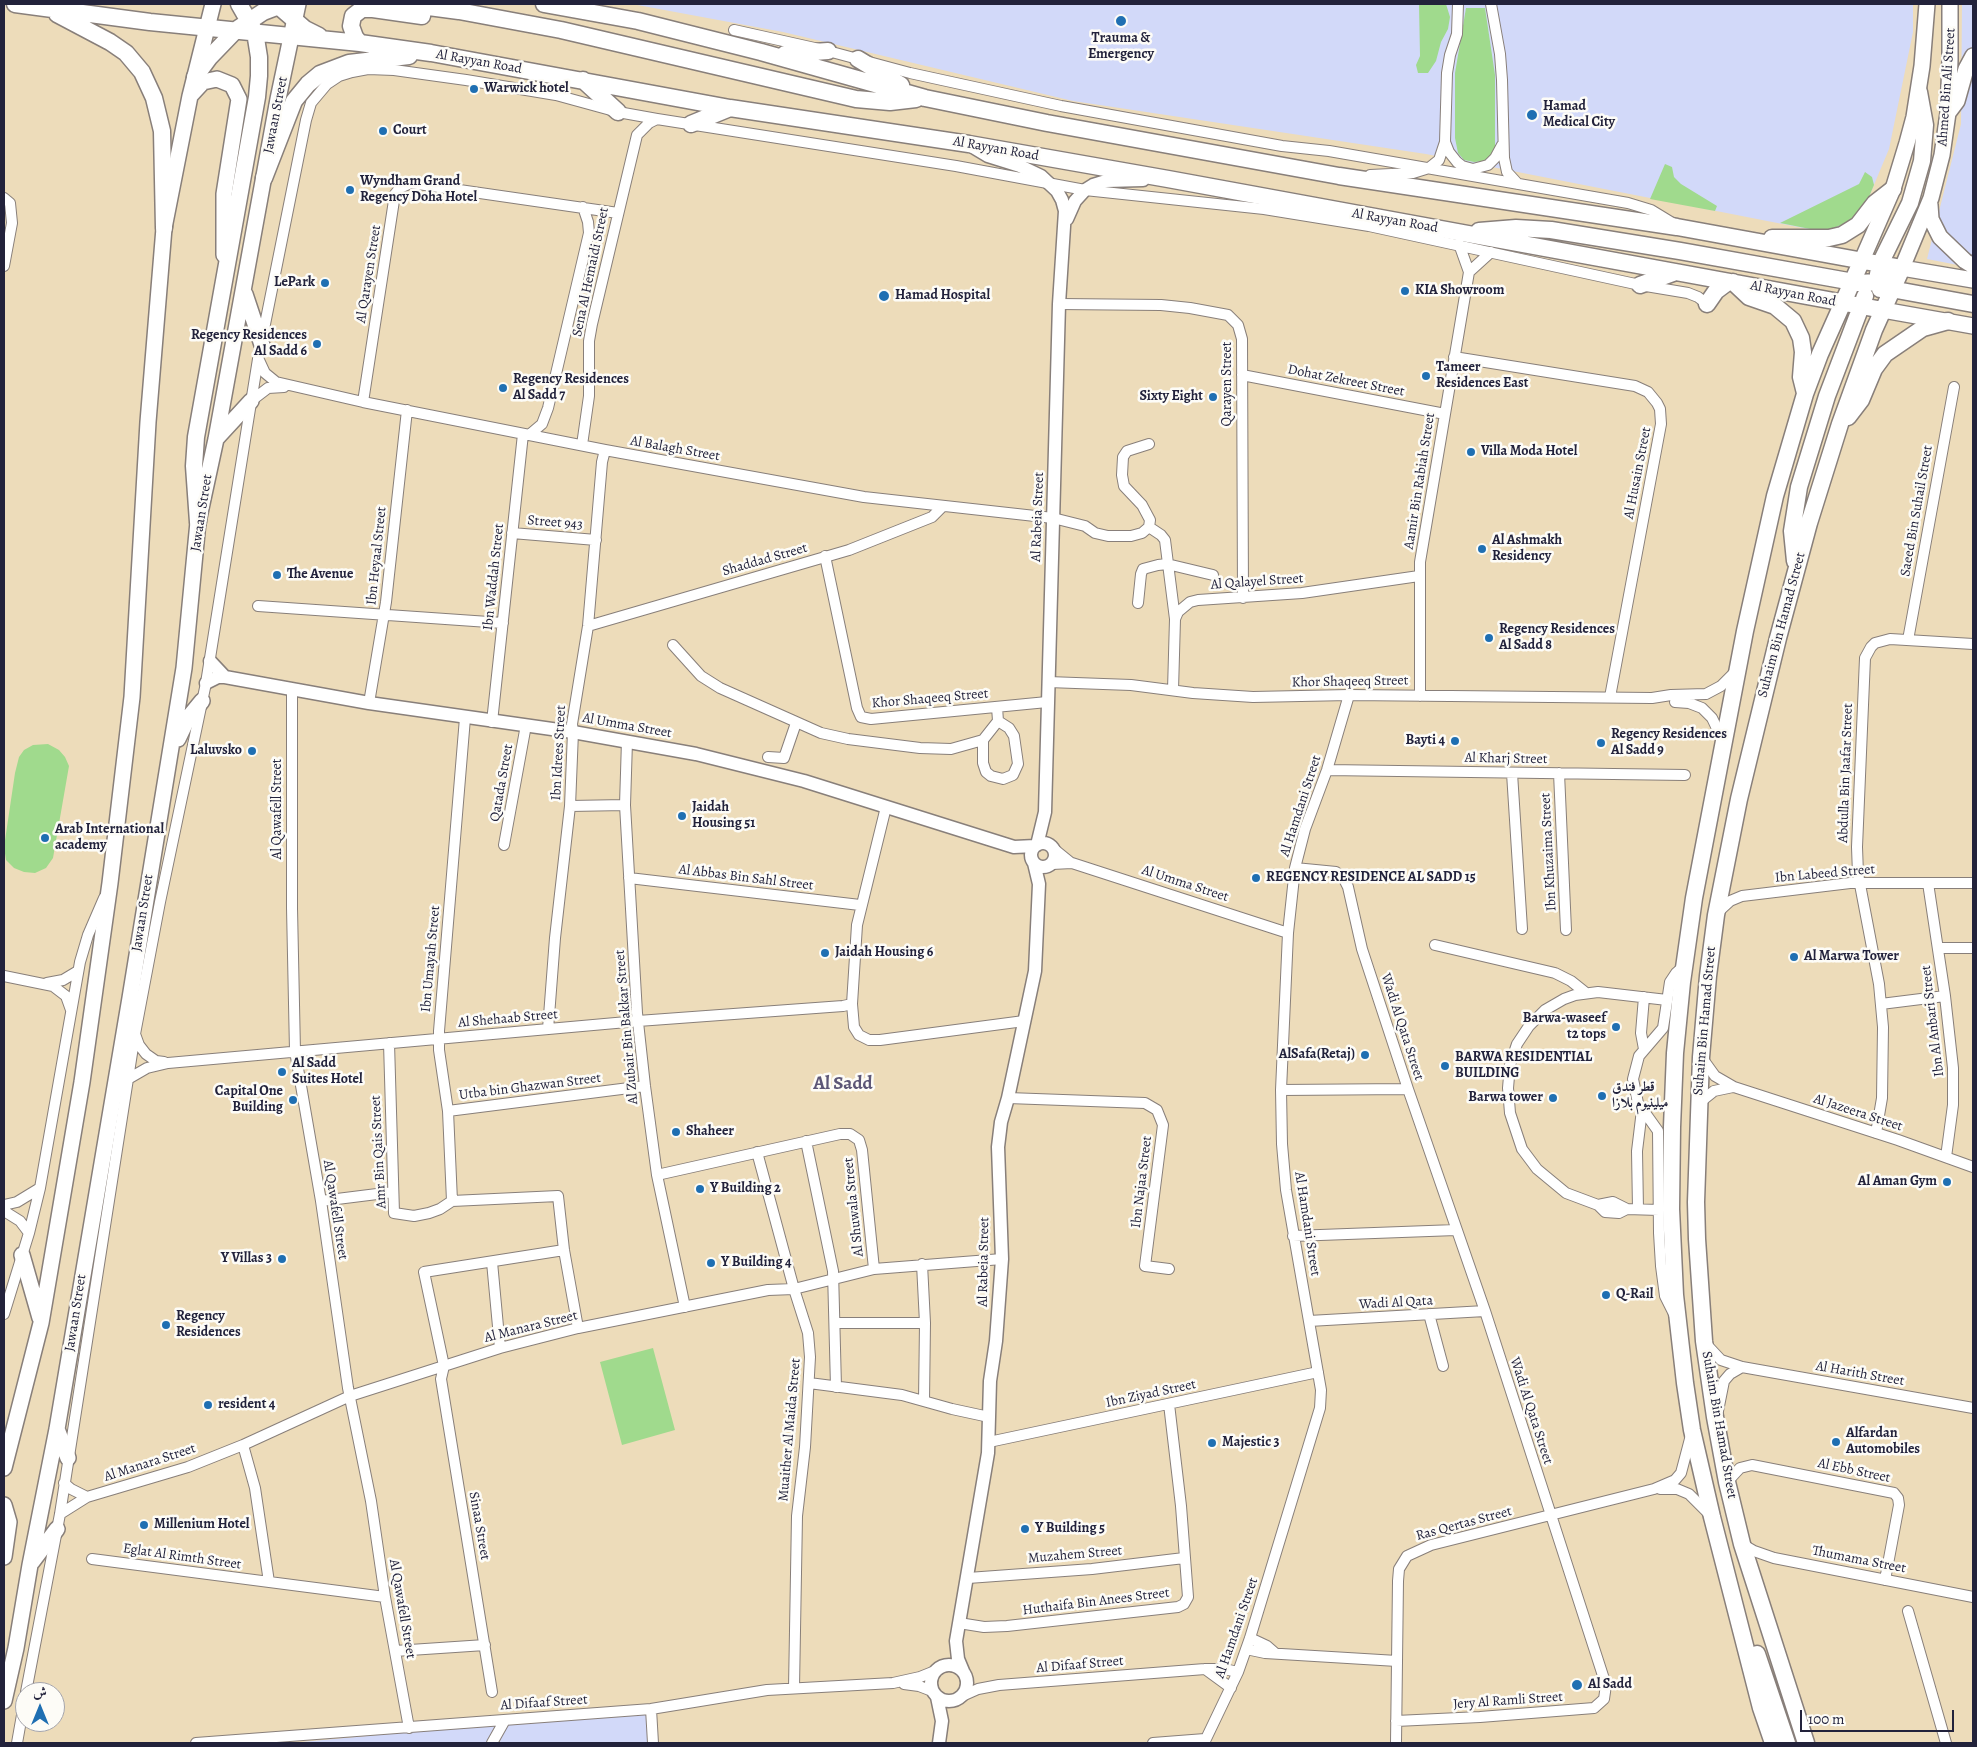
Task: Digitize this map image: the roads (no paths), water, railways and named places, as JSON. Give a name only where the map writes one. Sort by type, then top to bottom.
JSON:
[{"type":"highway","name":"Al Rayyan Road","points":[[15,4],[208,28],[236,30],[252,26],[293,29],[326,40],[431,53],[730,108],[969,144],[1168,179],[1461,239],[1676,272],[1843,303]]},
{"type":"highway","points":[[198,522],[194,475],[196,438],[257,98],[259,57],[252,26],[239,4]]},
{"type":"highway","points":[[252,26],[279,4],[293,29]]},
{"type":"highway","points":[[406,4],[459,11],[561,30],[856,99],[890,102],[925,98]]},
{"type":"highway","points":[[544,4],[638,21],[760,52],[925,98],[1047,123],[1339,176],[1677,227],[1902,268]]},
{"type":"highway","points":[[360,44],[352,32],[351,22],[357,12],[367,8],[466,23],[561,30]]},
{"type":"highway","points":[[46,9],[110,42],[126,53],[142,72],[154,98],[162,131],[164,228]]},
{"type":"highway","points":[[195,77],[209,58],[236,30]]},
{"type":"highway","points":[[760,52],[798,54],[828,51]]},
{"type":"highway","points":[[264,178],[294,101],[308,84],[320,74],[349,63],[431,53]]},
{"type":"highway","points":[[858,58],[880,73],[925,98]]},
{"type":"highway","points":[[583,80],[622,113]]},
{"type":"highway","points":[[1797,566],[1792,545],[1792,531],[1799,487],[1827,396],[1880,264],[1910,203],[1922,161],[1925,125],[1919,92]]},
{"type":"highway","points":[[692,124],[730,108]]},
{"type":"highway","points":[[1755,241],[1781,237],[1829,238],[1842,236],[1858,225],[1875,203],[1892,189]]},
{"type":"highway","points":[[1461,239],[1516,228],[1551,230],[1680,251],[1870,289],[1973,304]]},
{"type":"highway","name":"Ahmed Bin Ali Street","points":[[1862,260],[1870,289],[1883,310]]},
{"type":"highway","name":"Ahmed Bin Ali Street","points":[[1870,289],[1902,268]]},
{"type":"highway","points":[[1640,285],[1657,277],[1676,272]]},
{"type":"highway","points":[[1707,304],[1716,291],[1730,282],[1743,293],[1756,300],[1775,306],[1794,321],[1799,331],[1802,345],[1801,376],[1805,394]]},
{"type":"highway","points":[[1843,303],[1870,289]]},
{"type":"highway","name":"Suhaim Bin Hamad Street","points":[[1773,1743],[1761,1708],[1744,1633],[1712,1517],[1692,1430],[1678,1320],[1672,1253],[1671,1175],[1675,1053],[1684,966],[1694,898],[1723,743],[1774,496],[1805,394],[1820,354],[1843,303]]},
{"type":"highway","name":"Suhaim Bin Hamad Street","points":[[1806,1743],[1742,1544],[1727,1482],[1715,1417],[1704,1342],[1696,1230],[1701,1057],[1707,985],[1716,915],[1739,799],[1797,566],[1840,424],[1883,310]]},
{"type":"highway","points":[[1840,424],[1858,404],[1874,369],[1885,354],[1923,328],[1948,321]]},
{"type":"highway","points":[[1658,1188],[1671,1175]]},
{"type":"highway","points":[[1744,1633],[1759,1658],[1787,1743]]},
{"type":"highway","points":[[1761,1708],[1763,1743]]},
{"type":"main road","points":[[4,1465],[41,1323],[81,1092],[110,883],[132,697],[148,422],[164,228],[190,96],[213,4]]},
{"type":"main road","name":"Jawaan Street","points":[[4,1701],[16,1648],[121,1082],[184,668],[198,522],[216,439],[298,4]]},
{"type":"main road","name":"Ahmed Bin Ali Street","points":[[1862,260],[1892,189],[1907,143],[1919,92],[1927,4]]},
{"type":"main road","name":"Ahmed Bin Ali Street","points":[[1902,268],[1931,198],[1942,155],[1948,113],[1950,4]]},
{"type":"main road","points":[[1948,113],[1957,101],[1966,69],[1973,56]]},
{"type":"main road","points":[[190,96],[203,82],[217,79],[232,85],[239,99],[224,194],[224,279]]},
{"type":"main road","points":[[1931,198],[1931,218],[1936,232],[1944,243],[1973,266]]},
{"type":"main road","points":[[1902,268],[1973,280]]},
{"type":"main road","points":[[244,292],[260,352]]},
{"type":"main road","points":[[1883,310],[1973,326]]},
{"type":"main road","points":[[216,439],[251,401]]},
{"type":"main road","points":[[169,759],[182,729],[202,701]]},
{"type":"main road","points":[[22,1255],[41,1323]]},
{"type":"main road","points":[[57,1429],[68,1458]]},
{"type":"main road","points":[[4,1505],[9,1522],[4,1556]]},
{"type":"main road","points":[[30,1565],[57,1529]]},
{"type":"street","points":[[1339,176],[1413,173],[1429,168],[1439,160],[1445,142],[1447,73],[1450,55],[1457,34],[1458,4]]},
{"type":"street","points":[[1491,4],[1491,14],[1500,54],[1502,144],[1507,172],[1518,184]]},
{"type":"street","points":[[734,30],[858,58],[910,73],[1089,111],[1273,145],[1329,151],[1640,206],[1662,216],[1677,227]]},
{"type":"street","name":"Al Rayyan Road","points":[[338,76],[368,69],[412,73],[556,95],[656,120],[692,124],[956,166],[1085,190],[1264,209],[1461,239],[1491,252],[1640,285],[1688,293],[1698,297],[1707,304]]},
{"type":"street","name":"Jawaan Street","points":[[28,1682],[60,1514],[124,1104],[121,1082],[135,1034],[160,902],[206,683],[260,352],[311,103],[326,84],[338,76]]},
{"type":"street","points":[[622,113],[635,128],[637,135],[649,123],[656,120]]},
{"type":"street","name":"Sena Al Hemaidi Street","points":[[582,445],[589,396],[590,333],[637,135]]},
{"type":"street","points":[[1445,142],[1449,152],[1457,162],[1462,166],[1473,169],[1488,165],[1495,158],[1502,144]]},
{"type":"street","name":"Al Rabeia Street","points":[[969,144],[988,156],[1031,171],[1050,184],[1062,200],[1066,223],[1060,304],[1044,812],[1036,846]]},
{"type":"street","points":[[1085,190],[1106,181],[1168,179]]},
{"type":"street","name":"Al Qarayen Street","points":[[363,402],[395,194],[400,188],[411,183],[618,213]]},
{"type":"street","name":"Al Rabeia Street","points":[[1066,223],[1072,208],[1085,190]]},
{"type":"street","points":[[4,198],[10,203],[12,224],[4,266]]},
{"type":"street","points":[[526,435],[542,424],[548,408],[589,233],[583,207]]},
{"type":"street","name":"Aamir Bin Rabiah Street","points":[[1420,696],[1419,576],[1444,414],[1469,272],[1461,239]]},
{"type":"street","points":[[1469,272],[1491,252]]},
{"type":"street","name":"Qarayen Street","points":[[1060,304],[1168,306],[1228,315],[1234,319],[1241,331],[1244,598]]},
{"type":"street","name":"Al Balagh Street","points":[[260,352],[261,367],[270,378],[295,388],[526,435],[864,497],[1053,518],[1085,526],[1095,533],[1108,536],[1142,533],[1149,528]]},
{"type":"street","name":"Al Husain Street","points":[[1454,356],[1635,386],[1648,392],[1657,403],[1662,424],[1610,697]]},
{"type":"street","name":"Dohat Zekreet Street","points":[[1242,375],[1444,414]]},
{"type":"street","name":"Saeed Bin Suhail Street","points":[[1908,640],[1954,387]]},
{"type":"street","name":"Al Balagh Street","points":[[251,401],[268,388],[295,388]]},
{"type":"street","name":"Ibn Heyaal Street","points":[[369,703],[384,615],[407,410]]},
{"type":"street","name":"Ibn Waddah Street","points":[[492,722],[512,533],[526,435]]},
{"type":"street","points":[[1149,444],[1127,451],[1123,457],[1122,474],[1124,486],[1142,505],[1150,520],[1149,528],[1161,535],[1165,540],[1175,619],[1173,690]]},
{"type":"street","name":"Ibn Idrees Street","points":[[548,1029],[555,938],[570,806],[574,732],[572,724],[588,626],[602,462],[605,450]]},
{"type":"street","name":"Shaddad Street","points":[[588,626],[849,550],[932,517],[943,506]]},
{"type":"street","name":"Street 943","points":[[512,533],[596,540]]},
{"type":"street","name":"Khor Shaqeeq Street","points":[[825,556],[857,708],[861,717],[871,720],[1047,702]]},
{"type":"street","points":[[1138,604],[1143,569],[1158,564],[1167,564],[1213,576]]},
{"type":"street","name":"Al Qalayel Street","points":[[1175,619],[1184,606],[1198,600],[1302,593],[1419,576]]},
{"type":"street","points":[[258,606],[503,623]]},
{"type":"street","name":"Abdulla Bin Jaafar Street","points":[[1876,1133],[1881,1110],[1884,1050],[1881,1004],[1860,882],[1857,835],[1865,658],[1871,647],[1880,641],[1890,638],[1973,644]]},
{"type":"street","points":[[673,645],[701,676],[720,688],[821,733],[848,739],[920,748],[951,749],[983,740],[998,721],[997,707]]},
{"type":"street","points":[[210,661],[226,677]]},
{"type":"street","name":"Khor Shaqeeq Street","points":[[1048,682],[1106,684],[1173,690],[1193,694],[1253,697],[1349,695],[1652,698],[1671,695],[1706,694],[1721,686],[1738,669]]},
{"type":"street","name":"Al Umma Street","points":[[206,683],[218,677],[226,677],[369,703],[492,722],[574,732],[696,754],[804,781],[1014,847],[1036,846]]},
{"type":"street","name":"Al Qawafell Street","points":[[292,690],[292,898],[295,1051],[321,1201],[348,1388],[371,1501],[385,1597],[409,1728]]},
{"type":"street","name":"Al Hamdani Street","points":[[1205,1741],[1238,1672],[1250,1638],[1320,1408],[1321,1390],[1293,1236],[1283,1153],[1281,1090],[1288,934],[1296,868],[1305,830],[1349,695]]},
{"type":"street","name":"Khor Shaqeeq Street","points":[[1652,698],[1689,703],[1702,708],[1716,724],[1723,743]]},
{"type":"street","name":"Ibn Umayah Street","points":[[452,1201],[448,1111],[439,1039],[465,718]]},
{"type":"street","points":[[983,740],[983,763],[986,772],[990,776],[1003,779],[1014,776],[1018,764],[1014,736],[1009,728],[998,721]]},
{"type":"street","points":[[768,756],[784,758],[796,723]]},
{"type":"street","name":"Qatada Street","points":[[504,845],[526,725]]},
{"type":"street","name":"Al Zubair Bin Bakkar Street","points":[[627,741],[625,805],[638,1021],[657,1175],[685,1308]]},
{"type":"street","name":"Al Kharj Street","points":[[1326,770],[1685,775]]},
{"type":"street","points":[[1512,773],[1522,929]]},
{"type":"street","name":"Ibn Khuzaima Street","points":[[1559,773],[1566,930]]},
{"type":"street","points":[[570,806],[625,805]]},
{"type":"street","points":[[886,807],[860,905],[855,944],[852,1004],[854,1027],[859,1035],[869,1040],[880,1040],[1024,1021]]},
{"type":"street","name":"Al Rabeia Street","points":[[1044,812],[1053,848]]},
{"type":"street","points":[[1044,843],[1053,848],[1056,855],[1051,865],[1041,867],[1033,862],[1032,851],[1036,846],[1044,843]]},
{"type":"street","name":"Al Umma Street","points":[[1014,847],[1033,862]]},
{"type":"street","name":"Al Umma Street","points":[[1053,848],[1072,863],[1288,934]]},
{"type":"street","name":"Al Rabeia Street","points":[[1033,862],[1039,884]]},
{"type":"street","name":"Al Umma Street","points":[[1051,865],[1072,863]]},
{"type":"street","name":"Al Rabeia Street","points":[[963,1671],[958,1659],[956,1641],[968,1578],[989,1442],[989,1417],[1002,1259],[998,1147],[1001,1122],[1008,1098],[1035,971],[1039,884],[1041,878],[1051,865]]},
{"type":"street","name":"Wadi Al Qata Street","points":[[1296,868],[1330,870],[1339,874],[1348,887],[1362,949],[1485,1311],[1550,1516]]},
{"type":"street","name":"Al Abbas Bin Sahl Street","points":[[629,878],[860,905]]},
{"type":"street","name":"Ibn Labeed Street","points":[[1716,915],[1730,901],[1742,896],[1860,882],[1973,883]]},
{"type":"street","points":[[4,1314],[29,1233],[40,1188],[78,971],[88,935],[110,883]]},
{"type":"street","name":"Ibn Al Anbari Street","points":[[1928,883],[1946,996],[1954,1081],[1953,1106],[1946,1157]]},
{"type":"street","points":[[1435,945],[1555,973],[1571,981],[1586,993]]},
{"type":"street","points":[[1938,948],[1973,948]]},
{"type":"street","name":"Suhaim Bin Hamad Street","points":[[1678,1320],[1667,1303],[1664,1290],[1658,1210],[1658,1130],[1642,1110],[1635,1095],[1633,1080],[1636,1064],[1644,1049],[1663,1028],[1670,982],[1684,966]]},
{"type":"street","points":[[46,983],[63,980],[78,971]]},
{"type":"street","points":[[4,976],[46,983],[60,990],[66,996],[71,1010]]},
{"type":"street","points":[[1658,1210],[1627,1209],[1613,1202],[1598,1205],[1566,1193],[1537,1169],[1522,1149],[1510,1114],[1508,1101],[1510,1065],[1523,1034],[1537,1017],[1550,1007],[1564,999],[1586,993],[1611,992],[1667,1000]]},
{"type":"street","points":[[1881,1004],[1946,996]]},
{"type":"street","points":[[1644,997],[1641,1033],[1644,1049]]},
{"type":"street","name":"Al Shehaab Street","points":[[121,1082],[147,1068],[168,1063],[852,1004]]},
{"type":"street","name":"Al Shehaab Street","points":[[135,1034],[139,1045],[146,1054],[156,1061],[168,1063]]},
{"type":"street","name":"Amr Bin Qais Street","points":[[389,1043],[394,1213],[414,1216],[429,1213],[440,1209],[452,1201],[558,1196],[564,1250]]},
{"type":"street","name":"Al Jazeera Street","points":[[1701,1057],[1715,1076],[1734,1087],[1973,1167]]},
{"type":"street","points":[[121,1082],[124,1104]]},
{"type":"street","name":"Utba bin Ghazwan Street","points":[[448,1111],[645,1086]]},
{"type":"street","points":[[1699,1103],[1714,1091],[1734,1087]]},
{"type":"street","points":[[1281,1090],[1408,1089]]},
{"type":"street","name":"Ibn Najaa Street","points":[[1008,1098],[1145,1103],[1157,1110],[1163,1125],[1145,1266],[1169,1269]]},
{"type":"street","points":[[1638,1209],[1637,1151],[1642,1110]]},
{"type":"street","name":"Al Shuwala Street","points":[[657,1175],[845,1133],[850,1134],[859,1140],[862,1150],[874,1269]]},
{"type":"street","points":[[806,1142],[833,1278],[836,1387]]},
{"type":"street","name":"Muaither Al Maida Street","points":[[757,1152],[794,1289],[808,1333],[810,1357],[805,1447],[797,1516],[794,1688]]},
{"type":"street","points":[[4,1206],[17,1202],[40,1188]]},
{"type":"street","points":[[321,1201],[393,1192]]},
{"type":"street","points":[[4,1211],[20,1221],[29,1233]]},
{"type":"street","points":[[1293,1236],[1456,1230]]},
{"type":"street","points":[[500,1348],[492,1262],[564,1250],[578,1328]]},
{"type":"street","name":"Al Manara Street","points":[[60,1514],[87,1497],[188,1467],[244,1445],[350,1396],[500,1348],[578,1328],[768,1290],[794,1289],[874,1269],[1002,1259]]},
{"type":"street","name":"Sinaa Street","points":[[492,1262],[424,1272],[444,1366],[440,1379],[492,1692]]},
{"type":"street","points":[[922,1264],[925,1323],[924,1401]]},
{"type":"street","name":"Wadi Al Qata","points":[[1309,1322],[1485,1311]]},
{"type":"street","points":[[1429,1314],[1443,1366]]},
{"type":"street","points":[[835,1323],[925,1323]]},
{"type":"street","name":"Al Harith Street","points":[[1704,1342],[1721,1360],[1742,1367],[1973,1408]]},
{"type":"street","points":[[1715,1417],[1720,1406],[1724,1382],[1730,1374],[1742,1367]]},
{"type":"street","name":"Ibn Ziyad Street","points":[[989,1442],[1318,1372]]},
{"type":"street","points":[[809,1383],[896,1394],[952,1410],[989,1417]]},
{"type":"street","name":"Huthaifa Bin Anees Street","points":[[959,1623],[984,1627],[1007,1626],[1178,1607],[1184,1604],[1188,1597],[1181,1506],[1169,1404]]},
{"type":"street","name":"Ras Qertas Street","points":[[1396,1743],[1398,1582],[1399,1569],[1407,1556],[1431,1545],[1654,1489],[1674,1480],[1681,1473],[1692,1430]]},
{"type":"street","points":[[244,1445],[254,1488],[269,1582]]},
{"type":"street","name":"Al Ebb Street","points":[[1727,1482],[1740,1468],[1752,1465],[1894,1493],[1898,1498],[1899,1505],[1885,1580]]},
{"type":"street","points":[[64,1483],[79,1494],[87,1497]]},
{"type":"street","name":"Ras Qertas Street","points":[[1654,1489],[1671,1488],[1683,1491],[1694,1497],[1712,1517]]},
{"type":"street","name":"Jery Al Ramli Street","points":[[1396,1721],[1585,1709],[1594,1708],[1604,1699],[1607,1692],[1604,1676],[1550,1516]]},
{"type":"street","name":"Thumama Street","points":[[1742,1544],[1754,1551],[1774,1558],[1973,1596]]},
{"type":"street","name":"Eglat Al Rimth Street","points":[[92,1558],[385,1597]]},
{"type":"street","name":"Muzahem Street","points":[[968,1578],[1092,1569],[1184,1558]]},
{"type":"street","points":[[1908,1611],[1946,1743]]},
{"type":"street","points":[[1250,1638],[1267,1646],[1275,1653]]},
{"type":"street","name":"Al Rabeia Street","points":[[936,1670],[947,1658],[956,1641]]},
{"type":"street","points":[[395,1652],[485,1645]]},
{"type":"street","points":[[1246,1649],[1265,1653],[1397,1661]]},
{"type":"street","points":[[939,1743],[942,1728],[940,1709],[931,1680],[936,1670],[950,1665],[963,1671],[966,1676],[966,1688],[942,1728]]},
{"type":"street","points":[[1205,1669],[1231,1688]]},
{"type":"street","name":"Al Difaaf Street","points":[[958,1699],[978,1689],[994,1686],[1205,1669],[1224,1669],[1238,1672]]},
{"type":"street","name":"Al Difaaf Street","points":[[893,1683],[920,1677],[936,1670]]},
{"type":"street","name":"Al Difaaf Street","points":[[196,1743],[286,1740],[409,1728],[651,1709],[767,1690],[794,1688],[893,1683],[919,1686],[935,1694]]},
{"type":"street","points":[[935,1694],[946,1701],[958,1699]]},
{"type":"street","points":[[651,1709],[653,1743]]},
{"type":"street","points":[[492,1743],[504,1720]]},
{"type":"street","points":[[1153,1743],[1205,1741]]},
{"type":"place","name":"Trauma & Emergency","points":[[1121,21]]},
{"type":"place","name":"Warwick hotel","points":[[474,89]]},
{"type":"place","name":"Hamad Medical City","points":[[1532,115]]},
{"type":"place","name":"Court","points":[[383,131]]},
{"type":"place","name":"Wyndham Grand Regency Doha Hotel","points":[[350,190]]},
{"type":"place","name":"LePark","points":[[325,283]]},
{"type":"place","name":"KIA Showroom","points":[[1405,291]]},
{"type":"place","name":"Hamad Hospital","points":[[884,296]]},
{"type":"place","name":"Regency Residences Al Sadd 6","points":[[317,344]]},
{"type":"place","name":"Tameer Residences East","points":[[1426,376]]},
{"type":"place","name":"Regency Residences Al Sadd 7","points":[[503,388]]},
{"type":"place","name":"Sixty Eight","points":[[1213,397]]},
{"type":"place","name":"Villa Moda Hotel","points":[[1471,452]]},
{"type":"place","name":"Al Ashmakh Residency","points":[[1482,549]]},
{"type":"place","name":"The Avenue","points":[[277,575]]},
{"type":"place","name":"Regency Residences Al Sadd 8","points":[[1489,638]]},
{"type":"place","name":"Bayti 4","points":[[1455,741]]},
{"type":"place","name":"Regency Residences Al Sadd 9","points":[[1601,743]]},
{"type":"place","name":"Laluvsko","points":[[252,751]]},
{"type":"place","name":"Jaidah Housing 51","points":[[682,816]]},
{"type":"place","name":"Arab International academy","points":[[45,838]]},
{"type":"place","name":"REGENCY RESIDENCE AL SADD 15","points":[[1256,878]]},
{"type":"place","name":"Jaidah Housing 6","points":[[825,953]]},
{"type":"place","name":"Al Marwa Tower","points":[[1794,957]]},
{"type":"place","name":"Barwa-waseef t2 tops","points":[[1616,1027]]},
{"type":"place","name":"AlSafa(Retaj)","points":[[1365,1055]]},
{"type":"place","name":"BARWA RESIDENTIAL BUILDING","points":[[1445,1066]]},
{"type":"place","name":"Al Sadd Suites Hotel","points":[[282,1072]]},
{"type":"place","name":"قطر فندق ميلينيوم بلازا","points":[[1602,1096]]},
{"type":"place","name":"Barwa tower","points":[[1553,1098]]},
{"type":"place","name":"Capital One Building","points":[[293,1100]]},
{"type":"place","name":"Shaheer","points":[[676,1132]]},
{"type":"place","name":"Al Aman Gym","points":[[1947,1182]]},
{"type":"place","name":"Y Building 2","points":[[700,1189]]},
{"type":"place","name":"Y Villas 3","points":[[282,1259]]},
{"type":"place","name":"Y Building 4","points":[[711,1263]]},
{"type":"place","name":"Q-Rail","points":[[1606,1295]]},
{"type":"place","name":"Regency Residences","points":[[166,1325]]},
{"type":"place","name":"resident 4","points":[[208,1405]]},
{"type":"place","name":"Alfardan Automobiles","points":[[1836,1442]]},
{"type":"place","name":"Majestic 3","points":[[1212,1443]]},
{"type":"place","name":"Millenium Hotel","points":[[144,1525]]},
{"type":"place","name":"Y Building 5","points":[[1025,1529]]},
{"type":"place","name":"Al Sadd","points":[[1577,1685]]},
{"type":"district","name":"Al Sadd","points":[[843,1084]]}]
